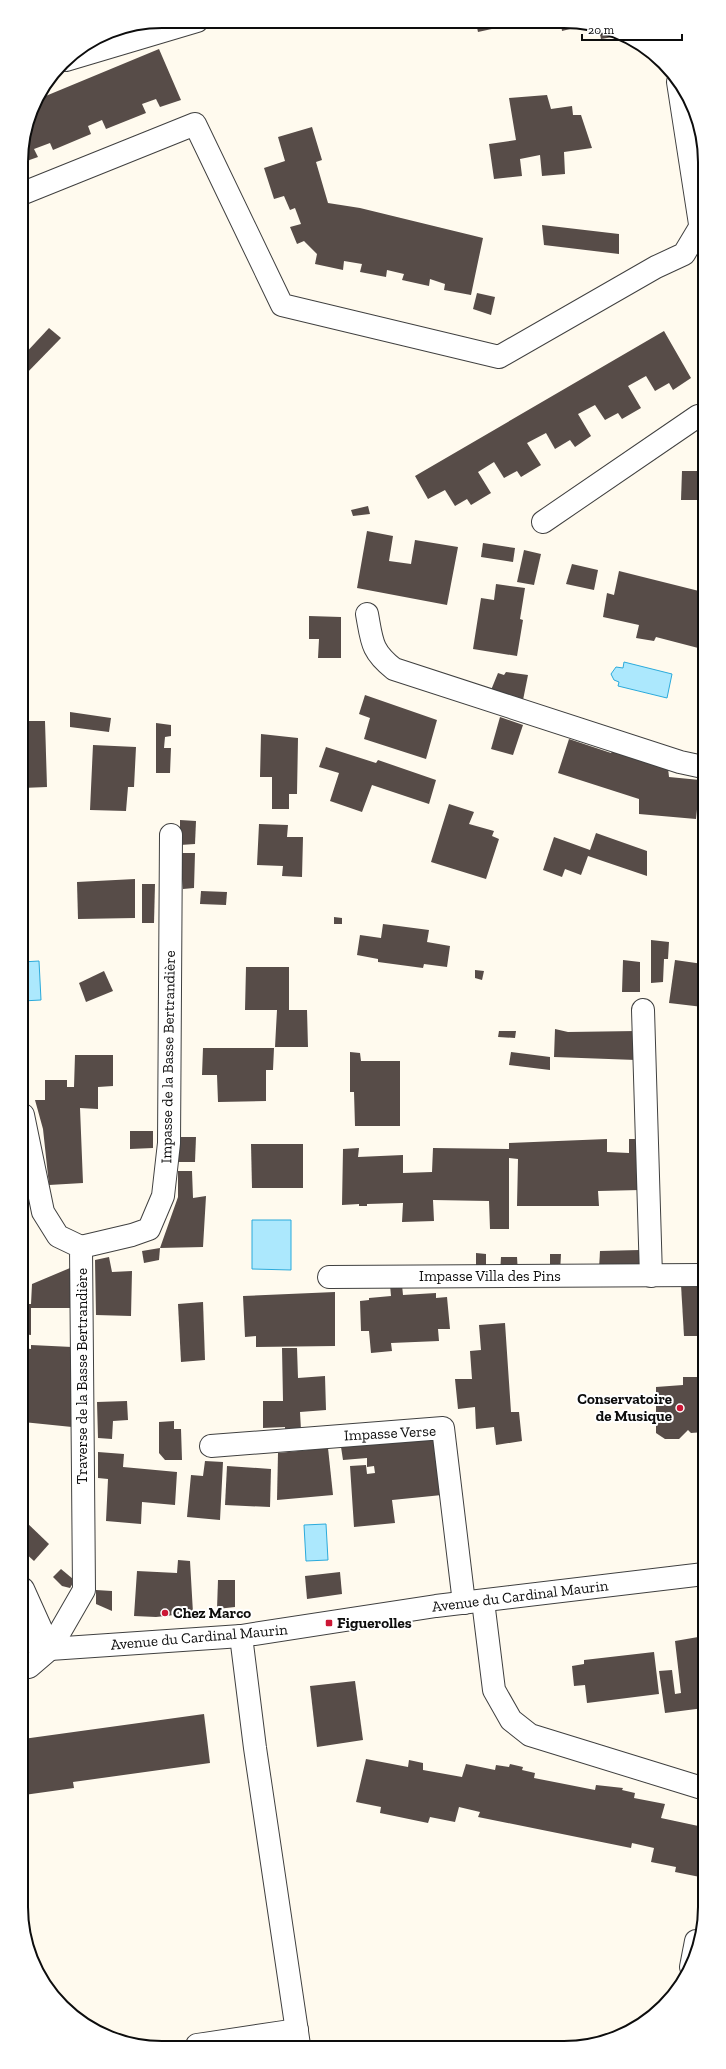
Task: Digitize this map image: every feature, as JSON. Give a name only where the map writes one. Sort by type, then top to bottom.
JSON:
[{"type":"street","points":[[82,55],[173,28]]},
{"type":"street","points":[[680,97],[698,205]]},
{"type":"street","points":[[28,191],[195,124],[282,305],[499,356],[656,267],[684,254],[698,235]]},
{"type":"street","points":[[543,522],[698,416]]},
{"type":"street","points":[[367,614],[372,644],[380,658],[394,669],[680,762],[698,765]]},
{"type":"street","name":"Impasse de la Basse Bertrandière","points":[[81,1247],[132,1235],[149,1229],[163,1196],[169,1143],[171,835]]},
{"type":"street","points":[[643,1010],[651,1276]]},
{"type":"street","name":"Traverse de la Basse Bertrandière","points":[[28,1139],[43,1212],[58,1236],[81,1247],[84,1590],[50,1649],[28,1667]]},
{"type":"street","name":"Impasse Villa des Pins","points":[[329,1277],[698,1275]]},
{"type":"street","name":"Impasse Verse","points":[[211,1446],[443,1428],[473,1602]]},
{"type":"street","name":"Avenue du Cardinal Maurin","points":[[50,1649],[241,1636],[473,1602],[698,1575]]},
{"type":"street","points":[[28,1600],[50,1649]]},
{"type":"street","points":[[473,1602],[494,1690],[511,1720],[530,1735],[698,1787]]},
{"type":"street","points":[[241,1636],[254,1748],[298,2038],[255,2041]]},
{"type":"street","points":[[28,1640],[50,1649]]},
{"type":"water","points":[[624,662],[672,674],[667,698],[618,686],[619,682],[614,680],[611,674],[616,667],[623,668]]},
{"type":"water","points":[[39,961],[41,1000],[28,1001],[28,962]]},
{"type":"water","points":[[252,1220],[291,1220],[291,1270],[252,1269]]},
{"type":"water","points":[[326,1524],[328,1560],[306,1561],[304,1525]]},
{"type":"building","points":[[477,28],[496,28],[478,32]]},
{"type":"building","points":[[562,28],[574,28],[562,31]]},
{"type":"building","points":[[600,33],[612,37],[601,39]]},
{"type":"building","points":[[159,49],[181,100],[160,107],[156,99],[142,104],[146,113],[106,129],[102,120],[88,126],[91,134],[53,150],[50,143],[34,149],[38,157],[28,161],[29,145],[33,127],[38,111],[45,96]]},
{"type":"building","points":[[547,95],[551,109],[572,106],[573,115],[581,115],[592,148],[564,152],[565,174],[542,176],[540,155],[520,159],[522,176],[494,179],[489,144],[516,140],[509,98]]},
{"type":"building","points":[[312,127],[322,160],[316,162],[328,203],[360,208],[483,238],[471,295],[444,290],[445,284],[430,279],[429,286],[402,280],[404,274],[387,270],[386,277],[360,272],[362,264],[344,261],[343,270],[315,264],[317,254],[304,241],[297,244],[290,227],[301,224],[295,208],[290,210],[284,196],[274,199],[264,168],[285,161],[278,137]]},
{"type":"building","points":[[542,225],[619,234],[619,254],[544,245]]},
{"type":"building","points":[[477,293],[495,297],[491,315],[473,309]]},
{"type":"building","points":[[49,328],[61,338],[28,372],[28,351]]},
{"type":"building","points":[[664,331],[691,378],[673,390],[669,383],[655,391],[646,376],[628,386],[641,408],[622,419],[618,413],[605,420],[595,405],[578,414],[591,436],[575,447],[570,440],[555,449],[546,433],[527,443],[541,465],[521,477],[517,471],[504,478],[494,462],[478,472],[491,493],[471,505],[467,499],[455,506],[445,490],[428,499],[415,476]]},
{"type":"building","points":[[682,471],[698,471],[698,500],[681,500]]},
{"type":"building","points":[[368,506],[370,514],[353,516],[351,510]]},
{"type":"building","points":[[367,531],[393,536],[389,561],[411,564],[415,540],[458,547],[447,605],[357,588]]},
{"type":"building","points":[[483,543],[515,548],[513,562],[481,557]]},
{"type":"building","points":[[524,550],[541,554],[534,585],[517,582]]},
{"type":"building","points":[[572,564],[598,570],[594,590],[566,584]]},
{"type":"building","points":[[619,571],[698,591],[698,648],[656,637],[654,641],[636,638],[639,625],[603,617],[607,593],[614,595]]},
{"type":"building","points":[[496,584],[525,588],[520,619],[523,620],[517,656],[473,649],[481,598],[494,600]]},
{"type":"building","points":[[309,616],[341,617],[341,658],[318,658],[319,639],[309,639]]},
{"type":"building","points":[[506,672],[528,675],[522,705],[489,695],[498,673],[504,675]]},
{"type":"building","points":[[365,695],[437,720],[426,759],[364,739],[370,718],[359,714]]},
{"type":"building","points":[[70,712],[111,718],[109,732],[70,727]]},
{"type":"building","points":[[500,717],[523,725],[513,755],[491,749]]},
{"type":"building","points":[[28,721],[45,721],[47,787],[28,788]]},
{"type":"building","points":[[156,723],[171,725],[171,736],[165,737],[164,748],[171,748],[170,773],[156,773]]},
{"type":"building","points":[[261,734],[298,738],[297,794],[289,794],[289,809],[272,809],[272,777],[260,777]]},
{"type":"building","points":[[569,739],[611,753],[613,750],[668,768],[669,777],[698,780],[696,819],[639,814],[639,799],[558,773]]},
{"type":"building","points":[[93,745],[136,747],[134,787],[128,787],[126,811],[90,810]]},
{"type":"building","points":[[326,747],[376,763],[378,760],[436,780],[429,804],[372,785],[362,812],[330,801],[339,773],[319,767]]},
{"type":"building","points":[[449,804],[474,812],[469,824],[494,831],[492,836],[499,839],[486,879],[431,862]]},
{"type":"building","points":[[180,820],[196,821],[195,844],[180,845]]},
{"type":"building","points":[[259,824],[288,825],[287,837],[303,837],[302,877],[282,876],[283,866],[257,865]]},
{"type":"building","points":[[596,833],[647,851],[647,876],[588,856],[581,875],[565,869],[562,877],[543,870],[554,837],[590,850]]},
{"type":"building","points":[[180,853],[195,853],[194,888],[183,889],[182,879],[180,879]]},
{"type":"building","points":[[135,879],[135,918],[78,919],[77,882]]},
{"type":"building","points":[[142,884],[155,884],[154,923],[142,923]]},
{"type":"building","points":[[201,891],[227,892],[226,905],[200,904]]},
{"type":"building","points":[[334,917],[342,918],[342,924],[334,924]]},
{"type":"building","points":[[383,924],[429,930],[427,942],[450,946],[447,967],[424,964],[423,968],[378,962],[378,959],[357,955],[360,935],[381,938]]},
{"type":"building","points":[[651,940],[669,942],[668,959],[664,959],[663,982],[651,983]]},
{"type":"building","points":[[623,960],[640,962],[640,992],[622,992]]},
{"type":"building","points":[[675,960],[698,963],[698,1006],[669,1003]]},
{"type":"building","points":[[246,967],[289,967],[289,1010],[307,1010],[308,1047],[275,1047],[277,1010],[245,1010]]},
{"type":"building","points":[[475,970],[484,971],[482,980],[475,978]]},
{"type":"building","points":[[104,971],[113,991],[86,1002],[79,983]]},
{"type":"building","points":[[555,1029],[568,1032],[636,1031],[636,1060],[554,1057]]},
{"type":"building","points":[[499,1031],[516,1031],[515,1038],[498,1037]]},
{"type":"building","points":[[203,1048],[274,1048],[273,1070],[266,1070],[266,1101],[218,1102],[217,1075],[202,1075]]},
{"type":"building","points":[[350,1052],[360,1053],[361,1061],[400,1061],[400,1126],[355,1126],[354,1092],[350,1092]]},
{"type":"building","points":[[511,1052],[550,1057],[550,1070],[509,1065]]},
{"type":"building","points":[[75,1055],[113,1055],[113,1086],[98,1087],[98,1109],[80,1108],[83,1183],[49,1185],[43,1129],[35,1100],[45,1100],[45,1080],[67,1080],[67,1087],[74,1087]]},
{"type":"building","points":[[130,1131],[153,1131],[153,1148],[130,1149]]},
{"type":"building","points":[[179,1137],[196,1137],[195,1162],[179,1162]]},
{"type":"building","points":[[607,1139],[607,1152],[629,1153],[629,1139],[639,1139],[640,1190],[598,1191],[599,1206],[517,1206],[518,1159],[509,1158],[509,1229],[490,1229],[489,1201],[433,1200],[434,1221],[402,1222],[403,1203],[367,1204],[367,1206],[359,1206],[359,1204],[342,1205],[343,1149],[359,1148],[358,1157],[403,1155],[403,1173],[432,1172],[433,1148],[509,1149],[509,1143]]},
{"type":"building","points":[[251,1144],[303,1144],[303,1188],[252,1188]]},
{"type":"building","points":[[178,1171],[192,1171],[193,1198],[206,1196],[203,1247],[160,1248],[178,1197]]},
{"type":"building","points":[[160,1248],[159,1260],[144,1263],[142,1251]]},
{"type":"building","points":[[640,1250],[641,1269],[599,1269],[600,1251]]},
{"type":"building","points":[[476,1253],[486,1254],[486,1273],[476,1272]]},
{"type":"building","points":[[550,1254],[561,1254],[560,1273],[550,1273]]},
{"type":"building","points":[[109,1257],[112,1272],[132,1271],[131,1316],[96,1315],[95,1260]]},
{"type":"building","points":[[501,1257],[517,1257],[518,1273],[500,1272]]},
{"type":"building","points":[[70,1268],[71,1308],[31,1308],[31,1335],[28,1335],[28,1304],[31,1304],[32,1284]]},
{"type":"building","points":[[698,1284],[698,1336],[684,1336],[681,1285]]},
{"type":"building","points":[[390,1285],[402,1285],[403,1295],[436,1293],[436,1298],[447,1297],[450,1329],[438,1329],[439,1341],[391,1343],[392,1351],[371,1353],[369,1331],[361,1331],[360,1301],[369,1300],[369,1298],[391,1296]]},
{"type":"building","points":[[335,1292],[335,1346],[256,1347],[256,1336],[245,1337],[243,1296]]},
{"type":"building","points":[[203,1302],[205,1360],[181,1362],[178,1304]]},
{"type":"building","points":[[505,1323],[511,1412],[519,1412],[522,1441],[496,1445],[494,1427],[476,1429],[475,1407],[458,1409],[455,1379],[472,1379],[470,1351],[481,1350],[479,1325]]},
{"type":"building","points":[[31,1345],[72,1347],[72,1427],[28,1423],[28,1349],[31,1349]]},
{"type":"building","points":[[282,1348],[297,1348],[298,1378],[325,1376],[326,1410],[300,1412],[301,1430],[285,1431],[285,1427],[263,1428],[263,1401],[283,1401]]},
{"type":"building","name":"Conservatoire de Musique","points":[[683,1377],[698,1377],[698,1432],[691,1433],[688,1430],[679,1439],[665,1439],[656,1433],[656,1387],[683,1385]]},
{"type":"building","points":[[127,1401],[128,1420],[113,1421],[112,1439],[98,1438],[97,1402]]},
{"type":"building","points":[[174,1421],[174,1429],[181,1429],[182,1460],[165,1460],[159,1453],[159,1422]]},
{"type":"building","points":[[433,1440],[435,1443],[442,1495],[392,1500],[395,1523],[354,1527],[350,1466],[366,1465],[367,1474],[375,1473],[374,1466],[367,1467],[367,1458],[343,1460],[341,1447]]},
{"type":"building","points":[[328,1448],[333,1495],[277,1500],[278,1453]]},
{"type":"building","points":[[98,1452],[124,1454],[123,1467],[177,1472],[175,1505],[142,1502],[141,1524],[106,1521],[108,1479],[98,1478]]},
{"type":"building","points":[[205,1461],[223,1462],[220,1520],[187,1517],[191,1475],[203,1476]]},
{"type":"building","points":[[227,1466],[271,1469],[270,1507],[225,1505]]},
{"type":"building","points":[[28,1524],[49,1544],[34,1561],[28,1556]]},
{"type":"building","points":[[178,1560],[190,1561],[193,1613],[156,1617],[134,1616],[137,1571],[177,1573]]},
{"type":"building","points":[[61,1569],[73,1579],[73,1583],[70,1588],[62,1586],[53,1577]]},
{"type":"building","points":[[340,1572],[342,1594],[307,1599],[305,1576]]},
{"type":"building","points":[[218,1580],[235,1580],[235,1607],[217,1609]]},
{"type":"building","points":[[96,1590],[112,1591],[112,1611],[96,1604]]},
{"type":"building","points":[[698,1637],[698,1709],[665,1713],[659,1671],[672,1670],[675,1694],[681,1693],[675,1641]]},
{"type":"building","points":[[654,1652],[659,1694],[587,1703],[585,1685],[574,1686],[572,1666],[584,1664],[584,1660]]},
{"type":"building","points":[[355,1681],[363,1740],[317,1747],[310,1686]]},
{"type":"building","points":[[204,1714],[210,1763],[73,1782],[74,1788],[28,1794],[28,1738]]},
{"type":"building","points":[[366,1759],[408,1767],[409,1760],[423,1763],[423,1770],[462,1777],[466,1764],[495,1770],[496,1765],[509,1767],[510,1764],[523,1767],[522,1770],[535,1773],[534,1778],[595,1790],[596,1785],[623,1788],[622,1790],[635,1793],[634,1798],[665,1804],[661,1818],[698,1826],[698,1877],[675,1872],[676,1867],[651,1862],[654,1848],[632,1843],[631,1848],[478,1817],[480,1812],[459,1807],[455,1822],[430,1817],[428,1823],[380,1813],[381,1807],[356,1802]]},
{"type":"place","name":"Conservatoire de Musique","points":[[680,1408]]},
{"type":"place","name":"Chez Marco","points":[[165,1613]]},
{"type":"place","name":"Figuerolles","points":[[329,1623]]}]
